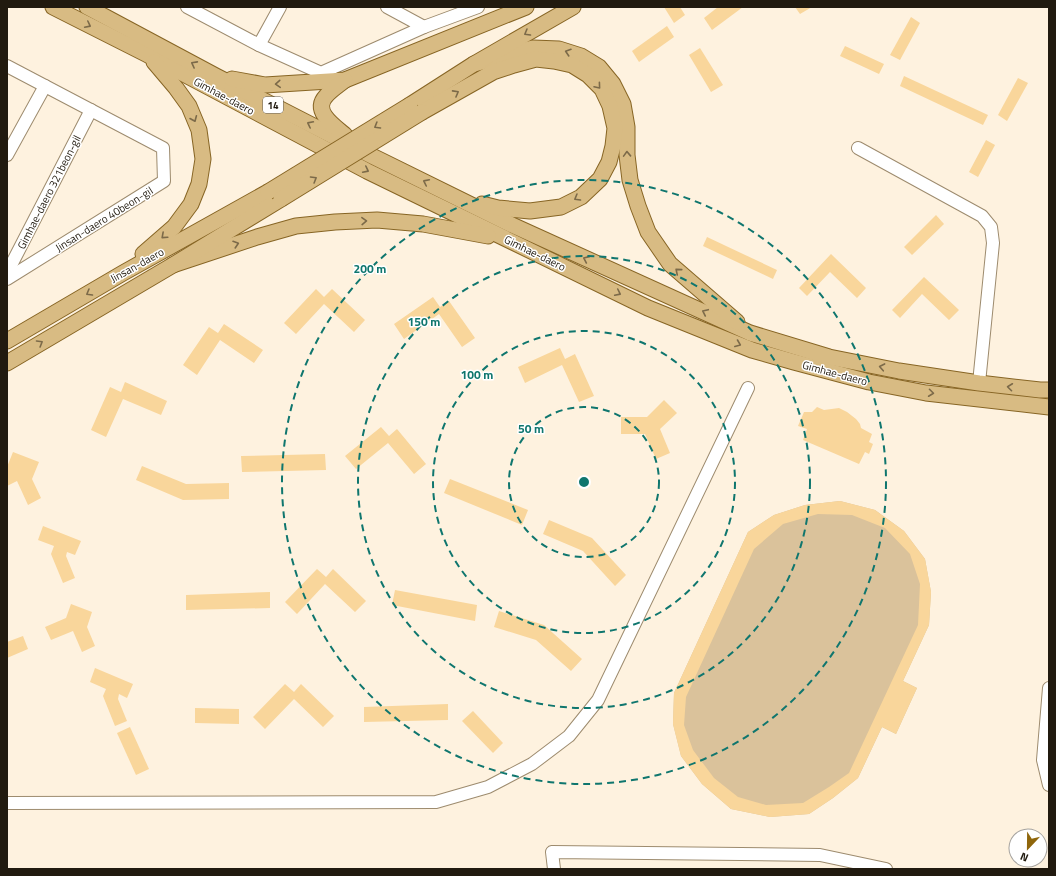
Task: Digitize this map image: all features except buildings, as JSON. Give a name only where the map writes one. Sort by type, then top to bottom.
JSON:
[{"type":"main road","name":"Gimhae-daero","points":[[53,7],[146,54],[367,171],[648,308],[752,350],[869,382],[926,393],[1049,407]]},
{"type":"main road","name":"Gimhae-daero","points":[[88,7],[216,76],[372,156],[512,225],[750,333],[829,357],[899,371],[980,383],[1049,390]]},
{"type":"main road","points":[[372,156],[330,123],[323,114],[321,105],[325,96],[345,80],[526,7]]},
{"type":"main road","points":[[416,109],[474,64],[573,7]]},
{"type":"main road","points":[[474,64],[533,48],[559,49],[581,56],[598,67],[613,84],[623,104],[627,127],[627,156],[630,180],[648,232],[670,264],[750,333]]},
{"type":"main road","points":[[123,273],[174,227],[191,204],[199,184],[203,159],[199,130],[189,106],[176,88],[146,54]]},
{"type":"main road","points":[[173,265],[274,196],[416,109],[493,72],[514,64],[536,59],[554,61],[572,65],[588,75],[602,89],[610,106],[615,128],[613,146],[609,162],[600,179],[581,197],[561,207],[530,211],[498,208],[461,199]]},
{"type":"main road","points":[[216,76],[265,85],[345,80]]},
{"type":"main road","name":"Jinsan-daero","points":[[7,341],[123,273],[274,196]]},
{"type":"main road","points":[[173,265],[263,235],[296,226],[335,222],[377,220],[423,224],[508,239]]},
{"type":"main road","name":"Jinsan-daero","points":[[7,363],[173,265]]},
{"type":"street","points":[[187,7],[259,45],[321,73],[424,26],[478,7]]},
{"type":"street","points":[[259,45],[280,7]]},
{"type":"street","points":[[387,7],[424,26]]},
{"type":"street","points":[[7,66],[91,110]]},
{"type":"street","points":[[7,155],[45,86]]},
{"type":"street","name":"Jinsan-daero 40beon-gil","points":[[7,279],[164,181],[163,148],[91,110]]},
{"type":"street","name":"Gimhae-daero 321beon-gil","points":[[7,273],[91,110]]},
{"type":"street","points":[[858,148],[982,216],[991,227],[993,243],[980,383]]},
{"type":"street","points":[[7,803],[436,802],[488,787],[532,764],[569,736],[598,700],[748,388]]},
{"type":"street","points":[[1049,688],[1043,760],[1049,785]]},
{"type":"street","points":[[553,865],[552,852],[820,855],[886,869]]},
{"type":"shaded area","points":[[840,501],[875,510],[904,531],[925,559],[931,592],[929,625],[903,681],[917,688],[896,734],[882,727],[858,778],[833,798],[809,814],[770,817],[731,809],[702,784],[681,756],[673,724],[674,693],[748,532],[774,515],[805,505]]}]
